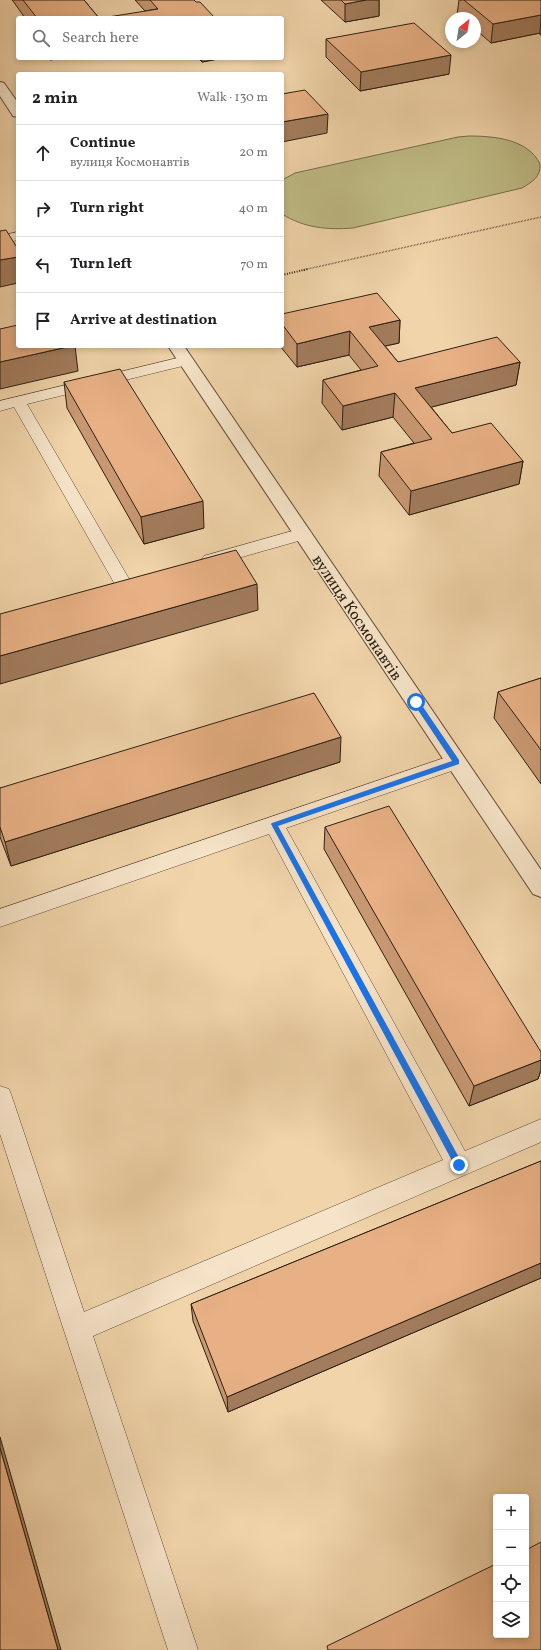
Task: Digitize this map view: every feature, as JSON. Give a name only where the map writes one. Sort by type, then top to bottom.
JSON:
[{"type":"street","points":[[0,86],[16,110]]},
{"type":"street","name":"вулиця Космонавтів","points":[[181,353],[541,888]]},
{"type":"lane","points":[[0,240],[16,236]]},
{"type":"lane","points":[[0,406],[18,402],[181,353]]},
{"type":"lane","points":[[18,402],[123,584]]},
{"type":"lane","points":[[190,565],[302,534]]},
{"type":"lane","points":[[0,918],[456,762]]},
{"type":"lane","points":[[274,824],[459,1165]]},
{"type":"lane","points":[[0,1097],[183,1650]]},
{"type":"lane","points":[[76,1329],[541,1130]]},
{"type":"path","points":[[284,275],[541,217]]},
{"type":"shaded area","points":[[469,136],[499,138],[519,144],[535,156],[540,164],[539,172],[535,179],[522,188],[353,228],[334,229],[316,227],[290,219],[284,215],[284,179],[295,173],[458,137]]},
{"type":"building","points":[[23,0],[84,0],[97,16],[35,16]]},
{"type":"building","points":[[150,0],[194,0],[196,2],[200,2],[213,16],[114,16],[158,9]]},
{"type":"building","points":[[341,0],[366,0],[345,4]]},
{"type":"building","points":[[464,0],[541,0],[541,15],[493,24],[481,14],[481,12],[478,12]]},
{"type":"building","points":[[414,23],[451,55],[361,72],[326,39]]},
{"type":"building","points":[[305,90],[328,114],[284,122],[284,94]]},
{"type":"building","points":[[6,230],[16,246],[16,257],[0,260],[0,231]]},
{"type":"building","points":[[377,293],[400,320],[369,327],[398,362],[497,337],[520,362],[415,388],[452,433],[491,423],[523,461],[411,491],[381,452],[432,439],[395,393],[343,406],[323,380],[378,366],[350,331],[297,344],[284,327],[284,314]]},
{"type":"building","points":[[16,325],[16,348],[63,348],[0,362],[0,329]]},
{"type":"building","points":[[120,369],[203,501],[141,517],[64,382]]},
{"type":"building","points":[[236,550],[257,584],[0,656],[0,614]]},
{"type":"building","points":[[541,678],[541,750],[498,692]]},
{"type":"building","points":[[314,693],[341,737],[5,842],[0,827],[0,788]]},
{"type":"building","points":[[389,806],[541,1052],[541,1060],[474,1086],[325,827]]},
{"type":"building","points":[[541,1161],[541,1263],[227,1397],[191,1304]]},
{"type":"building","points":[[0,1448],[58,1650],[0,1650]]},
{"type":"building","points":[[541,1542],[541,1650],[328,1650],[327,1646],[493,1565],[493,1638],[529,1638],[529,1548]]},
{"type":"route","points":[[416,702],[456,762],[274,824],[459,1165]]}]
